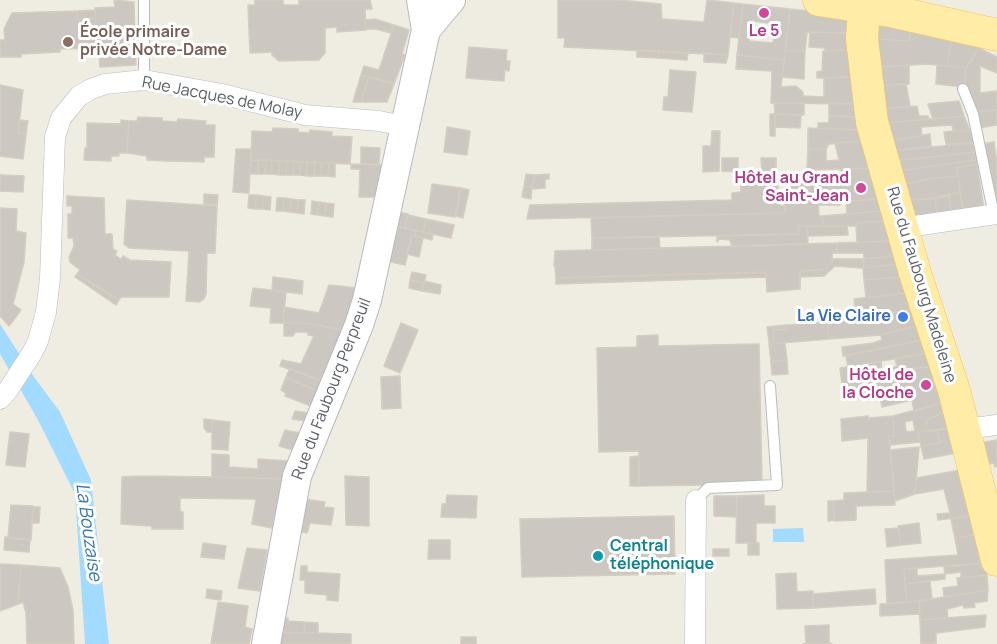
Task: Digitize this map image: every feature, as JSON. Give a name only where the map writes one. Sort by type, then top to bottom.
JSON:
[{"type":"main road","name":"Rue du Faubourg Perpreuil","points":[[266,644],[297,476],[359,325],[367,300],[426,30],[421,0]]},
{"type":"main road","name":"Rue du Faubourg Perpreuil","points":[[426,30],[451,0]]},
{"type":"main road","points":[[819,0],[864,4],[997,35]]},
{"type":"main road","name":"Rue du Faubourg Madeleine","points":[[864,4],[862,39],[872,122],[902,228],[965,429],[997,560]]},
{"type":"street","name":"Rue Jacques de Molay","points":[[4,395],[32,353],[38,341],[46,312],[50,278],[53,154],[61,118],[79,96],[105,84],[144,80],[222,94],[306,115],[368,120],[404,126]]},
{"type":"street","points":[[902,228],[995,214]]},
{"type":"street","points":[[965,429],[997,425]]},
{"type":"street","points":[[695,644],[696,500]]},
{"type":"lane","points":[[144,0],[144,80]]},
{"type":"lane","points":[[963,89],[973,114],[995,214]]},
{"type":"lane","points":[[696,500],[708,489],[777,485],[770,386]]},
{"type":"water","name":"La Bouzaise","points":[[0,324],[60,412],[91,480],[109,644],[85,644],[75,494],[38,420],[0,354]]},
{"type":"water","points":[[803,528],[804,542],[773,542],[773,529]]},
{"type":"building","points":[[114,0],[134,2],[135,47],[60,49],[60,52],[0,57],[0,40],[5,40],[4,29],[12,13],[77,11],[77,19],[96,19],[95,8],[115,7]]},
{"type":"building","points":[[255,0],[283,0],[283,5],[299,5],[299,0],[370,0],[372,9],[365,9],[366,30],[337,32],[337,27],[325,28],[325,53],[319,60],[279,61],[272,55],[272,52],[250,53],[248,5],[255,5]]},
{"type":"building","points":[[558,0],[620,0],[661,4],[662,19],[704,22],[707,0],[734,3],[728,55],[564,47],[565,38],[558,38]]},
{"type":"building","points":[[734,3],[743,4],[739,38],[730,37]]},
{"type":"building","points":[[743,4],[790,9],[784,60],[737,55]],"holes":[[[753,21],[775,24],[773,43],[749,41]]]},
{"type":"building","points":[[790,9],[848,15],[850,33],[807,32],[805,51],[785,51]]},
{"type":"building","points":[[95,10],[96,19],[77,19],[77,11]]},
{"type":"building","points":[[375,19],[394,25],[391,33],[366,29],[365,20]]},
{"type":"building","points":[[875,23],[911,31],[909,41],[875,39]]},
{"type":"building","points":[[394,25],[409,30],[402,54],[405,55],[394,84],[361,75],[364,66],[379,70]]},
{"type":"building","points":[[911,31],[951,41],[947,66],[927,64],[878,67],[875,39],[909,41]]},
{"type":"building","points":[[810,32],[850,33],[852,50],[825,51],[825,48],[809,47]]},
{"type":"building","points":[[951,41],[979,48],[966,68],[947,66]]},
{"type":"building","points":[[135,47],[136,65],[100,67],[99,50]]},
{"type":"building","points":[[469,47],[507,50],[506,61],[510,61],[509,71],[505,70],[504,81],[466,78]]},
{"type":"building","points":[[979,48],[997,57],[997,73],[980,66],[980,93],[997,91],[997,110],[975,112],[964,87],[966,68]]},
{"type":"building","points":[[637,50],[659,51],[658,58],[637,57]]},
{"type":"building","points":[[852,50],[854,77],[817,78],[817,72],[822,71],[823,51]]},
{"type":"building","points":[[659,51],[688,53],[687,60],[658,58]]},
{"type":"building","points":[[785,51],[805,51],[804,79],[782,77]]},
{"type":"building","points":[[704,53],[728,55],[726,63],[704,62]]},
{"type":"building","points":[[737,55],[784,60],[781,87],[796,86],[803,92],[803,96],[824,97],[824,78],[854,77],[857,104],[771,103],[772,71],[736,69]]},
{"type":"building","points":[[909,65],[909,84],[880,86],[878,67]]},
{"type":"building","points":[[937,65],[966,68],[964,87],[936,84]]},
{"type":"building","points":[[670,70],[696,72],[692,112],[663,110],[664,97],[668,97]]},
{"type":"building","points":[[361,75],[369,77],[361,102],[353,102]]},
{"type":"building","points":[[369,77],[394,84],[387,102],[361,102]]},
{"type":"building","points":[[906,84],[910,106],[883,109],[880,86]]},
{"type":"building","points":[[0,85],[23,90],[18,133],[26,134],[23,159],[0,156]]},
{"type":"building","points":[[959,101],[964,116],[933,119],[928,104]]},
{"type":"building","points":[[774,103],[804,103],[804,115],[775,114]]},
{"type":"building","points":[[829,103],[857,104],[859,117],[829,116]]},
{"type":"building","points":[[917,106],[919,116],[928,116],[929,119],[886,123],[883,109]]},
{"type":"building","points":[[997,110],[997,125],[979,128],[975,112]]},
{"type":"building","points":[[770,114],[775,114],[775,136],[770,136]]},
{"type":"building","points":[[775,114],[801,115],[800,128],[775,127]]},
{"type":"building","points":[[829,116],[859,117],[861,130],[818,128],[818,123],[829,123]]},
{"type":"building","points":[[964,116],[970,131],[953,131],[952,125],[921,127],[922,136],[890,141],[886,123]]},
{"type":"building","points":[[138,117],[162,118],[162,121],[177,122],[178,119],[206,121],[205,125],[215,125],[214,157],[204,157],[204,162],[167,161],[147,160],[147,156],[127,153],[129,121],[137,121]]},
{"type":"building","points":[[20,120],[28,121],[26,134],[18,133]]},
{"type":"building","points":[[121,120],[129,121],[127,153],[111,156],[111,161],[84,160],[85,148],[87,148],[87,123],[121,124]]},
{"type":"building","points":[[447,127],[470,131],[467,155],[444,152]]},
{"type":"building","points":[[273,128],[298,129],[298,132],[309,133],[310,130],[332,132],[332,136],[352,137],[350,164],[251,160],[252,131],[272,132]]},
{"type":"building","points":[[808,128],[861,130],[863,141],[829,144],[826,149],[808,149]]},
{"type":"building","points":[[712,131],[720,131],[719,171],[703,172],[703,146],[711,146]]},
{"type":"building","points":[[970,131],[973,143],[946,144],[944,132]]},
{"type":"building","points":[[930,134],[931,146],[892,151],[890,141]]},
{"type":"building","points":[[863,141],[871,168],[807,170],[808,149],[826,149],[826,161],[839,160],[835,143]]},
{"type":"building","points":[[994,142],[997,163],[997,207],[982,144]]},
{"type":"building","points":[[973,143],[975,152],[895,161],[892,151]]},
{"type":"building","points":[[361,147],[380,148],[379,165],[361,164]]},
{"type":"building","points":[[236,149],[251,149],[249,193],[233,192]]},
{"type":"building","points":[[975,152],[976,160],[897,171],[895,161]]},
{"type":"building","points":[[722,158],[738,158],[738,172],[722,171]]},
{"type":"building","points":[[761,158],[776,158],[776,171],[762,172]]},
{"type":"building","points":[[251,160],[258,160],[258,174],[250,174]]},
{"type":"building","points":[[258,160],[266,160],[265,174],[258,174]]},
{"type":"building","points":[[266,160],[272,160],[272,174],[265,174]]},
{"type":"building","points":[[272,160],[279,161],[279,175],[272,174]]},
{"type":"building","points":[[976,160],[977,164],[957,168],[958,176],[901,185],[897,171]]},
{"type":"building","points":[[279,161],[287,161],[286,175],[279,175]]},
{"type":"building","points":[[287,161],[294,161],[293,175],[286,175]]},
{"type":"building","points":[[294,161],[300,162],[300,175],[293,175]]},
{"type":"building","points":[[300,162],[307,162],[307,176],[300,175]]},
{"type":"building","points":[[307,162],[315,162],[314,176],[307,176]]},
{"type":"building","points":[[315,162],[321,163],[321,176],[314,176]]},
{"type":"building","points":[[321,163],[329,163],[328,176],[321,176]]},
{"type":"building","points":[[329,163],[335,163],[335,177],[328,176]]},
{"type":"building","points":[[351,164],[384,165],[377,197],[359,197],[360,169],[351,169]]},
{"type":"building","points":[[977,164],[984,209],[963,212],[957,168]]},
{"type":"building","points":[[871,168],[879,199],[839,202],[840,205],[818,205],[818,198],[790,199],[790,189],[795,182],[842,178],[840,169]]},
{"type":"building","points":[[740,171],[776,171],[780,206],[785,206],[785,213],[527,219],[530,205],[732,200],[732,193],[741,192]]},
{"type":"building","points":[[526,174],[535,175],[532,187],[524,186]]},
{"type":"building","points":[[549,174],[549,179],[545,179],[545,188],[532,189],[535,175]]},
{"type":"building","points":[[0,175],[24,176],[23,192],[0,191]]},
{"type":"building","points":[[958,176],[960,192],[930,199],[905,200],[901,185]]},
{"type":"building","points":[[432,184],[461,188],[455,217],[428,213]]},
{"type":"building","points":[[524,186],[532,187],[531,199],[522,197]]},
{"type":"building","points":[[461,188],[469,190],[463,218],[456,216]]},
{"type":"building","points":[[960,192],[963,212],[951,214],[949,194]]},
{"type":"building","points":[[204,194],[218,195],[217,205],[204,204]]},
{"type":"building","points":[[249,195],[256,195],[255,209],[248,208]]},
{"type":"building","points":[[256,195],[264,196],[262,209],[255,209]]},
{"type":"building","points":[[67,196],[104,198],[105,234],[112,234],[113,249],[117,251],[115,255],[121,259],[123,256],[130,260],[171,262],[169,297],[121,297],[119,300],[77,274],[80,270],[70,262],[69,257],[74,246],[73,238],[68,238],[68,214],[72,214],[72,206],[67,206]]},
{"type":"building","points":[[264,196],[271,197],[270,210],[262,209]]},
{"type":"building","points":[[949,196],[951,214],[937,216],[935,198]]},
{"type":"building","points":[[277,198],[284,198],[283,211],[276,211]]},
{"type":"building","points":[[284,198],[291,199],[290,212],[283,211]]},
{"type":"building","points":[[818,198],[819,216],[822,216],[823,226],[798,226],[799,234],[592,238],[591,218],[785,213],[784,199]]},
{"type":"building","points":[[935,198],[937,216],[910,219],[905,200]]},
{"type":"building","points":[[291,199],[298,200],[297,213],[290,212]]},
{"type":"building","points":[[879,199],[882,211],[847,214],[846,201]]},
{"type":"building","points":[[127,200],[217,206],[215,253],[207,253],[204,299],[199,302],[186,301],[189,251],[129,248],[124,244]]},
{"type":"building","points":[[298,200],[305,200],[304,214],[297,213]]},
{"type":"building","points":[[312,201],[319,202],[318,215],[311,214]]},
{"type":"building","points":[[319,202],[326,203],[325,216],[318,215]]},
{"type":"building","points":[[326,203],[334,204],[333,217],[325,216]]},
{"type":"building","points":[[0,208],[17,209],[16,231],[26,233],[24,262],[13,304],[21,310],[9,326],[0,316]]},
{"type":"building","points":[[882,211],[885,221],[856,223],[856,226],[823,226],[822,216]]},
{"type":"building","points":[[398,212],[408,214],[405,228],[395,226]]},
{"type":"building","points":[[408,215],[426,219],[423,232],[405,228]]},
{"type":"building","points":[[426,219],[454,225],[451,238],[423,232]]},
{"type":"building","points":[[885,221],[890,241],[857,242],[856,223]]},
{"type":"building","points":[[395,226],[416,231],[415,236],[412,236],[405,265],[387,261]]},
{"type":"building","points":[[798,226],[807,226],[808,244],[732,247],[730,240],[719,239],[717,242],[717,236],[799,234]]},
{"type":"building","points":[[807,226],[847,226],[848,235],[808,236]]},
{"type":"building","points":[[416,231],[433,234],[432,240],[415,236]]},
{"type":"building","points":[[412,236],[423,238],[419,257],[407,254]]},
{"type":"building","points":[[659,237],[660,248],[592,250],[592,238]]},
{"type":"building","points":[[890,241],[895,256],[864,259],[864,253],[837,253],[837,243]]},
{"type":"building","points":[[837,243],[837,253],[832,253],[832,262],[823,270],[800,271],[800,289],[767,292],[766,272],[556,278],[554,266],[555,251]]},
{"type":"building","points":[[895,256],[897,264],[863,268],[864,259]]},
{"type":"building","points":[[832,259],[863,259],[863,268],[835,266],[824,276],[800,277],[800,271],[823,270],[832,262]]},
{"type":"building","points":[[897,264],[901,277],[864,280],[863,268]]},
{"type":"building","points":[[412,272],[426,275],[424,283],[410,280]]},
{"type":"building","points":[[766,272],[767,277],[556,284],[556,278]]},
{"type":"building","points":[[77,274],[119,300],[116,305],[75,277]]},
{"type":"building","points":[[273,277],[303,281],[302,294],[272,290]]},
{"type":"building","points":[[901,277],[906,293],[866,298],[864,280]]},
{"type":"building","points":[[410,280],[424,283],[422,291],[409,288]]},
{"type":"building","points":[[424,281],[441,285],[440,294],[422,291]]},
{"type":"building","points":[[329,285],[357,288],[343,330],[306,323],[283,323],[284,307],[319,313]]},
{"type":"building","points":[[253,288],[286,292],[283,323],[270,323],[271,308],[250,306]]},
{"type":"building","points":[[906,293],[911,309],[876,316],[875,309],[867,310],[868,317],[857,320],[854,299]]},
{"type":"building","points":[[911,309],[917,326],[881,335],[829,339],[827,322],[857,320]]},
{"type":"building","points":[[827,322],[829,339],[769,344],[769,341],[773,341],[773,330],[786,329],[785,325]]},
{"type":"building","points":[[284,323],[306,323],[343,330],[320,380],[280,366],[282,360],[301,364],[314,336],[308,335],[308,332],[295,332],[293,336],[284,336]]},
{"type":"building","points":[[401,323],[418,330],[400,373],[384,366]]},
{"type":"building","points":[[785,325],[786,329],[773,330],[773,341],[769,341],[767,327]]},
{"type":"building","points":[[917,326],[922,340],[843,356],[842,347],[873,343],[882,340],[881,335]]},
{"type":"building","points":[[658,335],[658,346],[759,344],[762,484],[639,486],[639,451],[599,452],[597,348],[637,347],[637,336]]},
{"type":"building","points":[[922,340],[927,353],[848,367],[846,356]]},
{"type":"building","points":[[785,343],[787,360],[771,362],[769,344]]},
{"type":"building","points":[[927,353],[932,367],[892,370],[891,368],[897,366],[895,359]]},
{"type":"building","points":[[787,360],[788,374],[772,375],[771,362]]},
{"type":"building","points":[[881,361],[882,372],[860,376],[859,365]]},
{"type":"building","points":[[859,365],[860,376],[892,370],[932,367],[945,402],[914,411],[912,400],[882,407],[880,396],[844,400],[840,368]]},
{"type":"building","points":[[290,368],[321,381],[317,391],[286,377]]},
{"type":"building","points":[[400,376],[401,408],[382,409],[381,377]]},
{"type":"building","points":[[286,377],[317,391],[311,406],[285,396],[286,393],[281,390]]},
{"type":"building","points":[[945,402],[949,411],[927,419],[926,431],[918,431],[920,442],[890,445],[889,436],[894,436],[893,416]],"holes":[[[913,420],[915,431],[906,432],[905,422]]]},
{"type":"building","points":[[295,411],[309,413],[305,421],[292,419]]},
{"type":"building","points":[[949,411],[955,427],[926,431],[927,419]]},
{"type":"building","points":[[868,416],[868,418],[893,416],[894,436],[889,436],[894,491],[867,492],[868,438],[842,441],[841,419]]},
{"type":"building","points":[[204,419],[212,420],[212,432],[207,432],[204,428]]},
{"type":"building","points":[[212,420],[230,422],[228,450],[212,449]]},
{"type":"building","points":[[955,427],[962,452],[924,459],[921,446],[940,443],[937,431]]},
{"type":"building","points":[[285,430],[300,433],[293,450],[279,446]]},
{"type":"building","points":[[918,431],[937,431],[940,443],[921,446]]},
{"type":"building","points":[[10,432],[29,434],[25,467],[6,465]]},
{"type":"building","points":[[997,440],[997,466],[995,467],[994,463],[985,465],[980,443]]},
{"type":"building","points":[[919,447],[915,494],[895,501],[890,450]]},
{"type":"building","points":[[212,454],[229,455],[229,467],[258,469],[258,459],[289,461],[282,479],[212,477]]},
{"type":"building","points":[[639,456],[639,486],[630,486],[630,457]]},
{"type":"building","points":[[966,469],[976,515],[938,520],[937,514],[950,513],[944,489],[915,494],[916,478]]},
{"type":"building","points":[[345,476],[369,477],[369,526],[346,525]]},
{"type":"building","points":[[122,477],[282,479],[272,528],[252,524],[256,499],[180,498],[183,529],[152,529],[152,526],[121,524]]},
{"type":"building","points":[[894,491],[895,505],[856,506],[856,520],[834,521],[833,501],[844,500],[844,493]]},
{"type":"building","points":[[447,495],[477,496],[476,518],[441,517],[442,504],[446,504]]},
{"type":"building","points":[[764,495],[764,506],[775,506],[775,523],[756,523],[756,543],[736,543],[737,496]]},
{"type":"building","points":[[714,496],[737,496],[736,517],[714,516]]},
{"type":"building","points":[[303,499],[325,502],[324,507],[334,508],[331,525],[310,523],[307,533],[295,530]]},
{"type":"building","points":[[828,501],[833,501],[834,520],[828,521]]},
{"type":"building","points":[[11,505],[33,506],[31,540],[8,538]]},
{"type":"building","points":[[33,507],[40,507],[39,523],[32,523]]},
{"type":"building","points":[[976,515],[980,534],[955,538],[951,519]]},
{"type":"building","name":"Central téléphonique","points":[[674,516],[675,574],[522,577],[520,519]]},
{"type":"building","points":[[919,523],[921,543],[901,545],[898,526]]},
{"type":"building","points":[[899,528],[901,545],[887,547],[885,529]]},
{"type":"building","points":[[980,534],[986,563],[904,569],[907,602],[887,604],[885,560],[958,555],[955,538]]},
{"type":"building","points":[[5,537],[30,540],[29,552],[4,550]]},
{"type":"building","points":[[429,540],[450,540],[450,559],[428,559]]},
{"type":"building","points":[[203,543],[226,546],[224,559],[201,557]]},
{"type":"building","points":[[748,543],[759,543],[759,555],[748,555]]},
{"type":"building","points":[[247,548],[267,550],[260,591],[238,588]]},
{"type":"building","points":[[713,549],[729,549],[729,556],[713,556]]},
{"type":"building","points":[[986,563],[987,575],[961,578],[961,572],[945,574],[944,567]]},
{"type":"building","points":[[0,564],[21,565],[18,604],[0,611]]},
{"type":"building","points":[[21,565],[60,568],[68,587],[73,610],[74,644],[27,644],[26,613],[23,602],[18,604]]},
{"type":"building","points":[[301,566],[307,566],[307,572],[340,574],[338,601],[327,600],[327,595],[305,593],[305,580],[300,580]]},
{"type":"building","points":[[904,569],[917,569],[917,576],[945,574],[945,579],[905,584]]},
{"type":"building","points":[[796,573],[797,592],[813,591],[813,608],[777,609],[776,574]]},
{"type":"building","points":[[987,575],[988,590],[944,597],[943,588],[958,586],[957,578]]},
{"type":"building","points":[[930,581],[932,599],[907,602],[905,584]]},
{"type":"building","points":[[207,589],[222,591],[221,600],[206,598]]},
{"type":"building","points":[[875,589],[876,604],[813,608],[813,594]]},
{"type":"building","points":[[988,590],[987,601],[974,603],[975,607],[964,608],[963,605],[947,609],[948,618],[920,620],[919,601]]},
{"type":"building","points":[[919,601],[920,614],[880,616],[880,604]]},
{"type":"building","points":[[218,602],[248,606],[245,627],[252,629],[249,644],[211,644]]},
{"type":"building","points":[[986,615],[985,627],[936,633],[936,644],[921,644],[920,620]]},
{"type":"building","points":[[288,618],[288,621],[305,622],[304,633],[278,632],[280,619]]},
{"type":"building","points":[[305,622],[318,623],[318,633],[304,633]]},
{"type":"building","points":[[829,625],[829,643],[832,644],[806,644],[805,626]]},
{"type":"building","points":[[278,632],[351,634],[351,644],[276,644]]},
{"type":"building","points":[[461,637],[476,637],[476,644],[461,644]]},
{"type":"place","name":"Le 5","points":[[764,13]]},
{"type":"place","name":"École primaire privée Notre-Dame","points":[[68,42]]},
{"type":"place","name":"Hôtel au Grand Saint-Jean","points":[[861,188]]},
{"type":"place","name":"La Vie Claire","points":[[903,317]]},
{"type":"place","name":"Hôtel de la Cloche","points":[[926,385]]},
{"type":"place","name":"Central téléphonique","points":[[598,556]]}]
